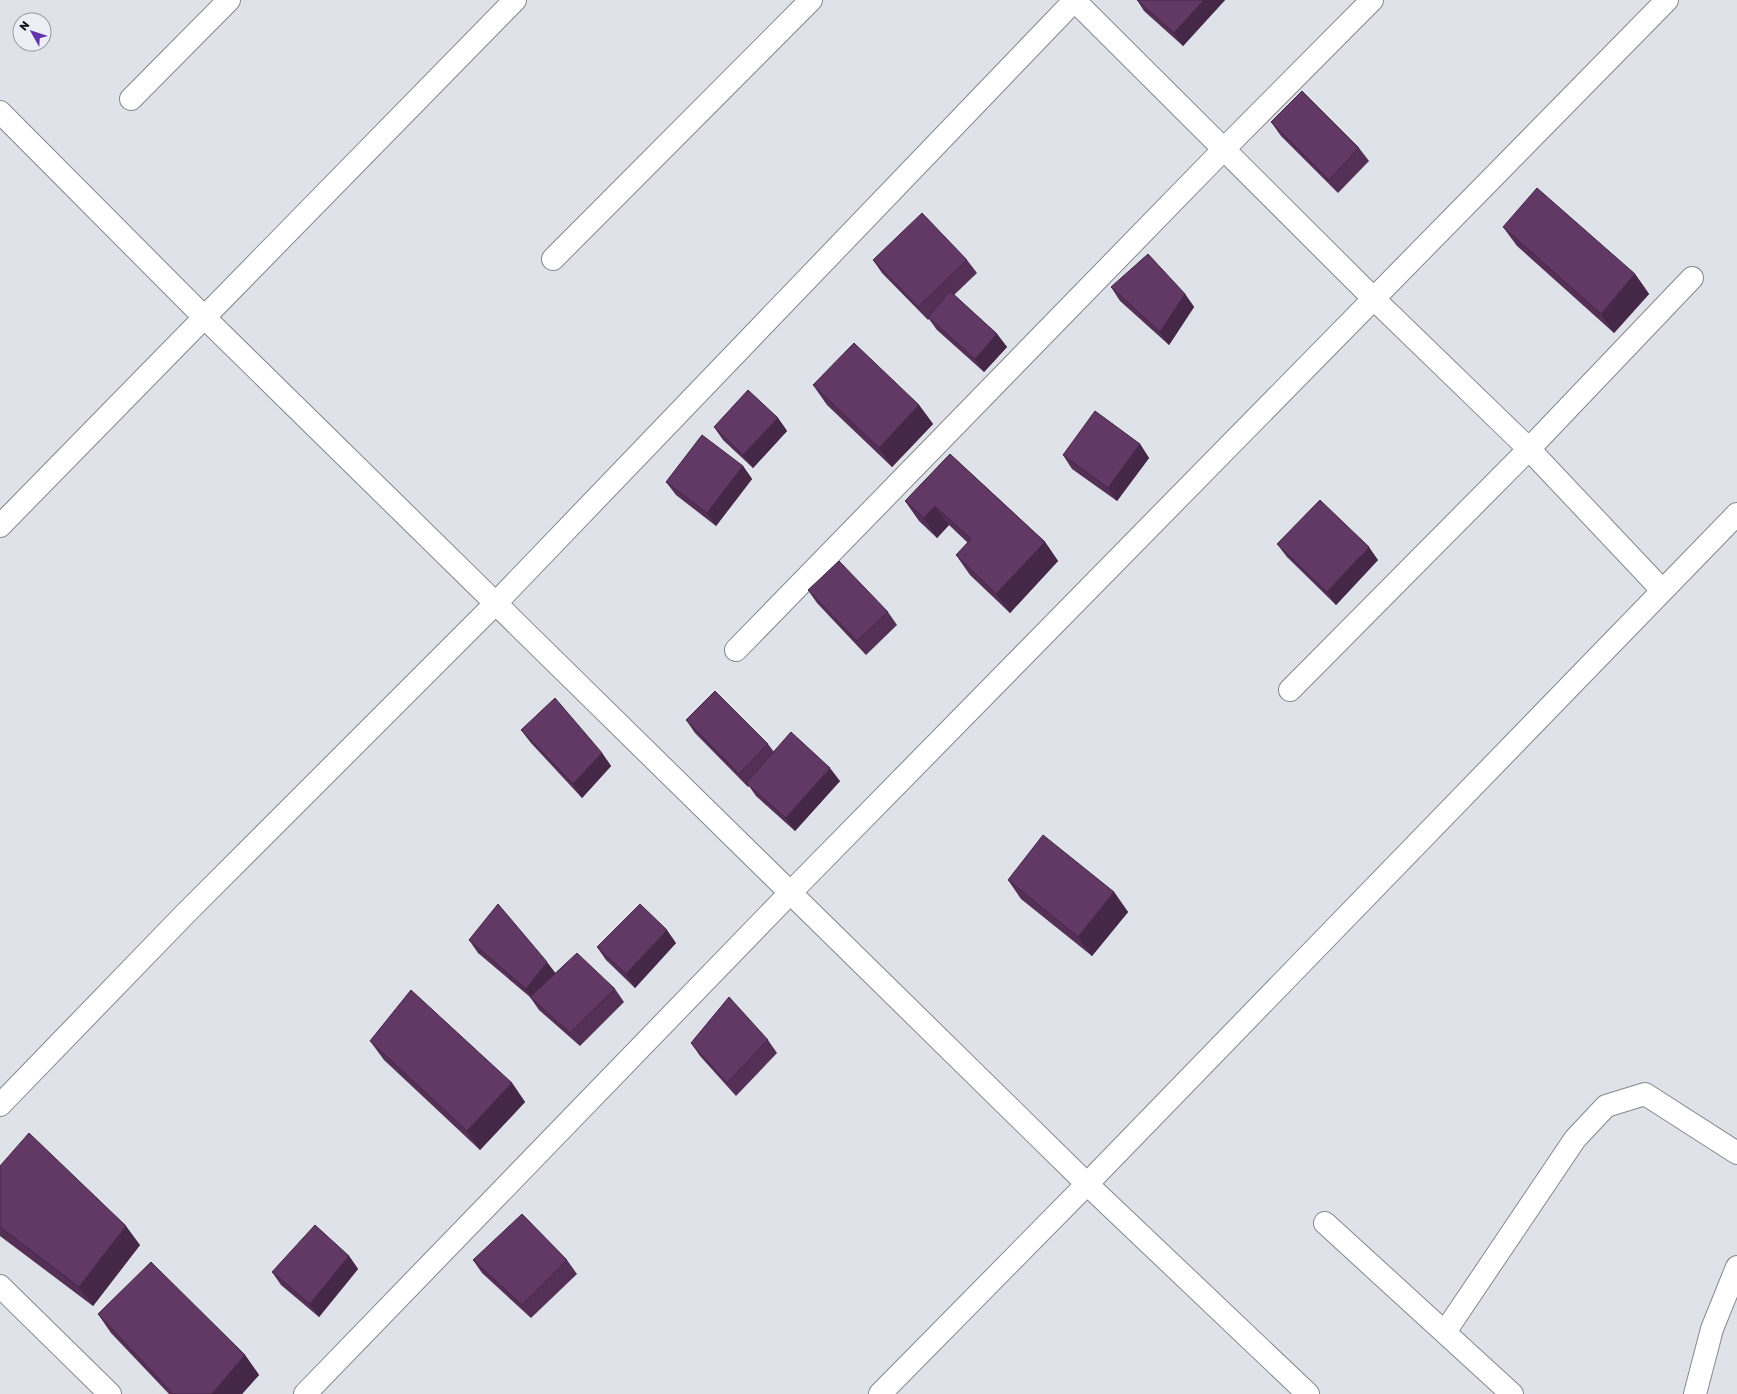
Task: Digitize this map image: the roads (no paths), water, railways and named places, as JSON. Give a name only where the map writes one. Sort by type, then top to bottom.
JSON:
[{"type":"street","points":[[131,99],[229,0]]},
{"type":"street","points":[[0,526],[516,0]]},
{"type":"street","points":[[553,259],[811,0]]},
{"type":"street","points":[[0,1105],[185,914],[496,604],[1075,0],[1373,298],[1529,449],[1662,590]]},
{"type":"street","points":[[736,650],[1224,148],[1372,0]]},
{"type":"street","points":[[305,1394],[791,892],[1667,0]]},
{"type":"street","points":[[0,112],[204,317],[1087,1184],[1308,1394]]},
{"type":"street","points":[[1290,690],[1529,449],[1692,278]]},
{"type":"street","points":[[880,1394],[1087,1184],[1737,514]]},
{"type":"street","points":[[1445,1332],[1575,1139],[1606,1106],[1645,1094],[1737,1153]]},
{"type":"street","points":[[1325,1223],[1512,1394]]},
{"type":"street","points":[[1695,1394],[1712,1329],[1737,1267]]},
{"type":"street","points":[[0,1286],[110,1394]]}]
